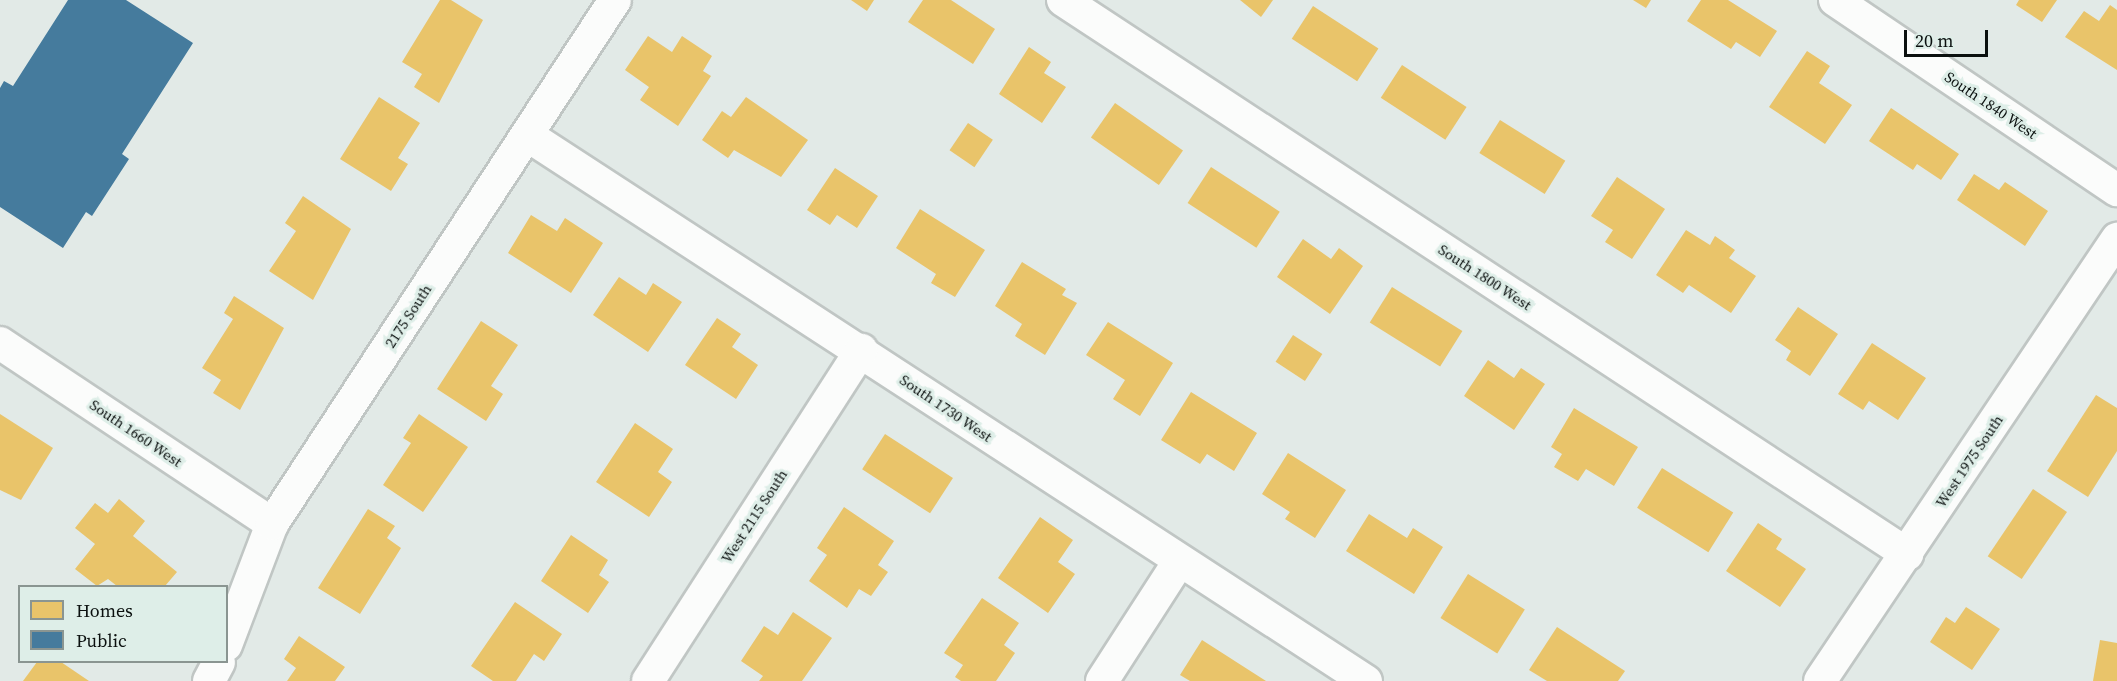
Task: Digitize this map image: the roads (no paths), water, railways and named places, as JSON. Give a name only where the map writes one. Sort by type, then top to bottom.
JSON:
[{"type":"street","name":"2175 South","points":[[228,640],[272,524],[615,0]]},
{"type":"street","name":"South 1800 West","points":[[1063,0],[1907,554]]},
{"type":"street","name":"South 1840 West","points":[[1835,0],[2117,190]]},
{"type":"street","name":"South 1730 West","points":[[527,135],[861,350],[1178,562],[1365,681]]},
{"type":"street","name":"West 1975 South","points":[[1820,681],[2117,239]]},
{"type":"street","name":"South 1660 West","points":[[0,343],[272,524]]},
{"type":"street","name":"West 2115 South","points":[[648,681],[861,350]]},
{"type":"street","points":[[1102,681],[1178,562]]},
{"type":"street","points":[[209,681],[218,663]]}]
